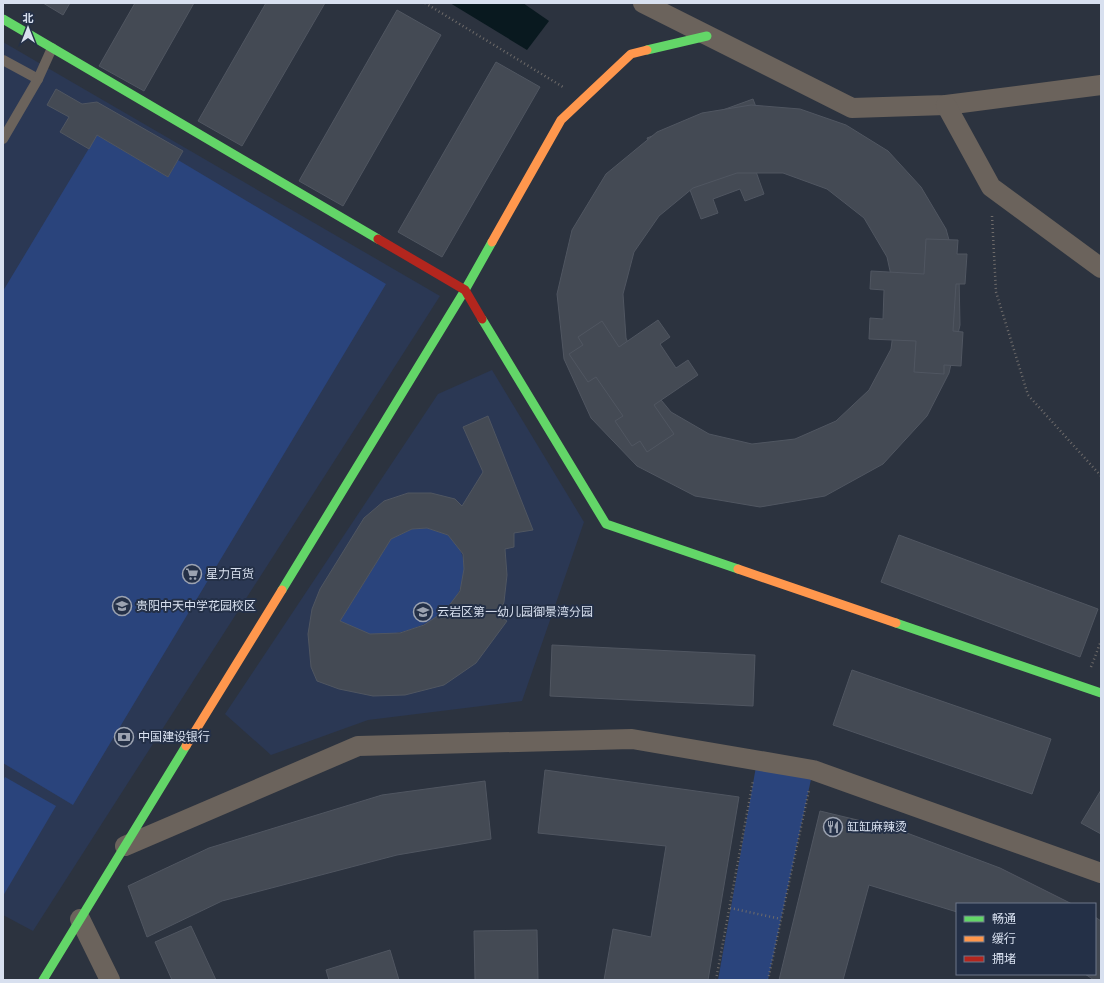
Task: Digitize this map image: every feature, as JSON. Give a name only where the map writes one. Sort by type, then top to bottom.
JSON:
[{"type":"street","points":[[643,3],[852,108],[946,105],[1101,85]]},
{"type":"street","points":[[3,19],[465,290],[606,524],[1101,693]]},
{"type":"street","points":[[44,980],[465,290],[561,120],[631,54],[707,36]]},
{"type":"street","points":[[946,105],[991,187],[1101,268]]},
{"type":"street","points":[[125,846],[358,746],[632,739],[813,770],[1101,873]]},
{"type":"street","points":[[80,919],[110,980]]},
{"type":"lane","points":[[3,139],[38,79],[52,48]]},
{"type":"lane","points":[[3,60],[38,79]]},
{"type":"path","points":[[425,3],[583,99]]},
{"type":"path","points":[[991,187],[996,292],[1028,395],[1101,476]]},
{"type":"path","points":[[716,980],[757,761]]},
{"type":"path","points":[[768,980],[813,770]]},
{"type":"path","points":[[730,908],[781,919]]},
{"type":"shaded area","points":[[450,3],[523,3],[549,21],[527,50]]},
{"type":"shaded area","name":"贵阳中天中学花园校区","points":[[3,42],[440,296],[33,931],[3,915]]},
{"type":"shaded area","name":"贵阳中天中学花园校区","points":[[97,135],[168,177],[178,160],[386,284],[73,805],[3,763],[3,291]]},
{"type":"shaded area","name":"云岩区第一幼儿园御景湾分园","points":[[492,370],[584,522],[522,701],[368,720],[271,755],[225,714],[438,394]]},
{"type":"shaded area","points":[[427,528],[448,535],[459,548],[464,563],[463,580],[457,595],[447,608],[434,618],[419,626],[387,634],[367,634],[340,621],[391,539],[412,529]]},
{"type":"shaded area","points":[[757,761],[813,770],[768,980],[718,980]]},
{"type":"shaded area","points":[[5,777],[56,806],[3,896],[3,781]]},
{"type":"building","points":[[43,3],[70,3],[63,15]]},
{"type":"building","points":[[135,3],[194,3],[144,91],[99,66]]},
{"type":"building","points":[[266,3],[325,3],[242,146],[198,121]]},
{"type":"building","points":[[397,10],[441,35],[343,206],[299,181]]},
{"type":"building","points":[[496,62],[540,87],[442,257],[398,232]]},
{"type":"building","points":[[56,89],[82,104],[97,102],[183,151],[168,177],[97,135],[89,149],[60,132],[69,117],[47,105]]},
{"type":"building","points":[[753,99],[759,115],[767,112],[777,139],[748,149],[764,194],[745,201],[740,189],[713,199],[718,213],[701,219],[682,169],[649,181],[638,152],[651,147],[647,138],[676,127],[679,136],[724,120],[720,111]]},
{"type":"building","points":[[751,105],[800,109],[846,125],[888,151],[921,187],[946,229],[959,276],[960,325],[949,373],[927,416],[883,464],[825,496],[760,507],[695,496],[637,466],[591,418],[564,359],[557,294],[572,230],[606,174],[657,132],[702,113]],"holes":[[[737,173],[783,173],[827,189],[864,218],[887,257],[897,303],[891,349],[869,390],[836,421],[795,439],[752,444],[709,434],[671,412],[643,378],[626,338],[623,294],[634,252],[659,216],[693,188]]]},
{"type":"building","points":[[926,239],[958,240],[957,254],[967,254],[965,284],[956,284],[953,331],[963,332],[961,366],[944,365],[944,374],[914,372],[916,341],[869,339],[870,318],[883,319],[884,290],[870,289],[871,271],[924,274]]},
{"type":"building","points":[[658,320],[670,337],[660,344],[676,368],[688,360],[698,375],[654,405],[674,434],[647,452],[640,441],[632,446],[615,421],[623,416],[596,377],[588,382],[569,354],[583,345],[578,337],[602,321],[619,347]]},
{"type":"building","points":[[488,416],[533,530],[514,533],[514,547],[505,549],[507,575],[504,602],[499,616],[507,621],[476,663],[444,685],[405,695],[373,696],[339,689],[317,681],[311,667],[308,634],[312,609],[320,589],[364,518],[384,501],[408,493],[431,493],[455,499],[462,506],[483,472],[463,427]],"holes":[[[427,528],[448,535],[463,554],[464,569],[460,591],[445,611],[424,625],[400,633],[370,634],[340,621],[391,539],[412,529]]]},
{"type":"building","points":[[899,535],[1098,609],[1080,657],[881,582]]},
{"type":"building","points":[[552,645],[755,655],[753,706],[550,696]]},
{"type":"building","points":[[852,670],[1051,739],[1032,794],[833,725]]},
{"type":"building","points":[[545,770],[739,797],[708,980],[604,980],[613,929],[651,937],[666,846],[538,833]]},
{"type":"building","points":[[485,781],[491,839],[397,855],[222,901],[147,937],[128,886],[209,848],[382,795]]},
{"type":"building","points":[[1101,790],[1101,834],[1081,823]]},
{"type":"building","points":[[820,811],[899,830],[1000,868],[1070,903],[956,903],[956,912],[869,885],[843,980],[779,980]]},
{"type":"building","points":[[1096,918],[1101,921],[1101,980],[1094,980],[1086,975],[1096,975]]},
{"type":"building","points":[[191,926],[216,980],[172,980],[155,942]]},
{"type":"building","points":[[537,930],[538,980],[475,980],[474,931]]},
{"type":"building","points":[[390,950],[399,980],[329,980],[326,970]]},
{"type":"traffic: fast","points":[[3,19],[378,239]]},
{"type":"traffic: fast","points":[[647,50],[707,36]]},
{"type":"traffic: fast","points":[[282,590],[465,290],[492,242]]},
{"type":"traffic: fast","points":[[482,319],[606,524],[738,569]]},
{"type":"traffic: fast","points":[[896,623],[1101,693]]},
{"type":"traffic: fast","points":[[43,980],[186,746]]},
{"type":"traffic: slow","points":[[492,242],[561,120],[631,54],[647,50]]},
{"type":"traffic: slow","points":[[738,569],[896,623]]},
{"type":"traffic: slow","points":[[186,746],[282,590]]},
{"type":"traffic: jam","points":[[378,239],[465,290],[482,319]]},
{"type":"place","name":"星力百货","points":[[192,574]]},
{"type":"place","name":"贵阳中天中学花园校区","points":[[122,606]]},
{"type":"place","name":"云岩区第一幼儿园御景湾分园","points":[[423,612]]},
{"type":"place","name":"中国建设银行","points":[[124,737]]},
{"type":"place","name":"缸缸麻辣烫","points":[[833,827]]}]
